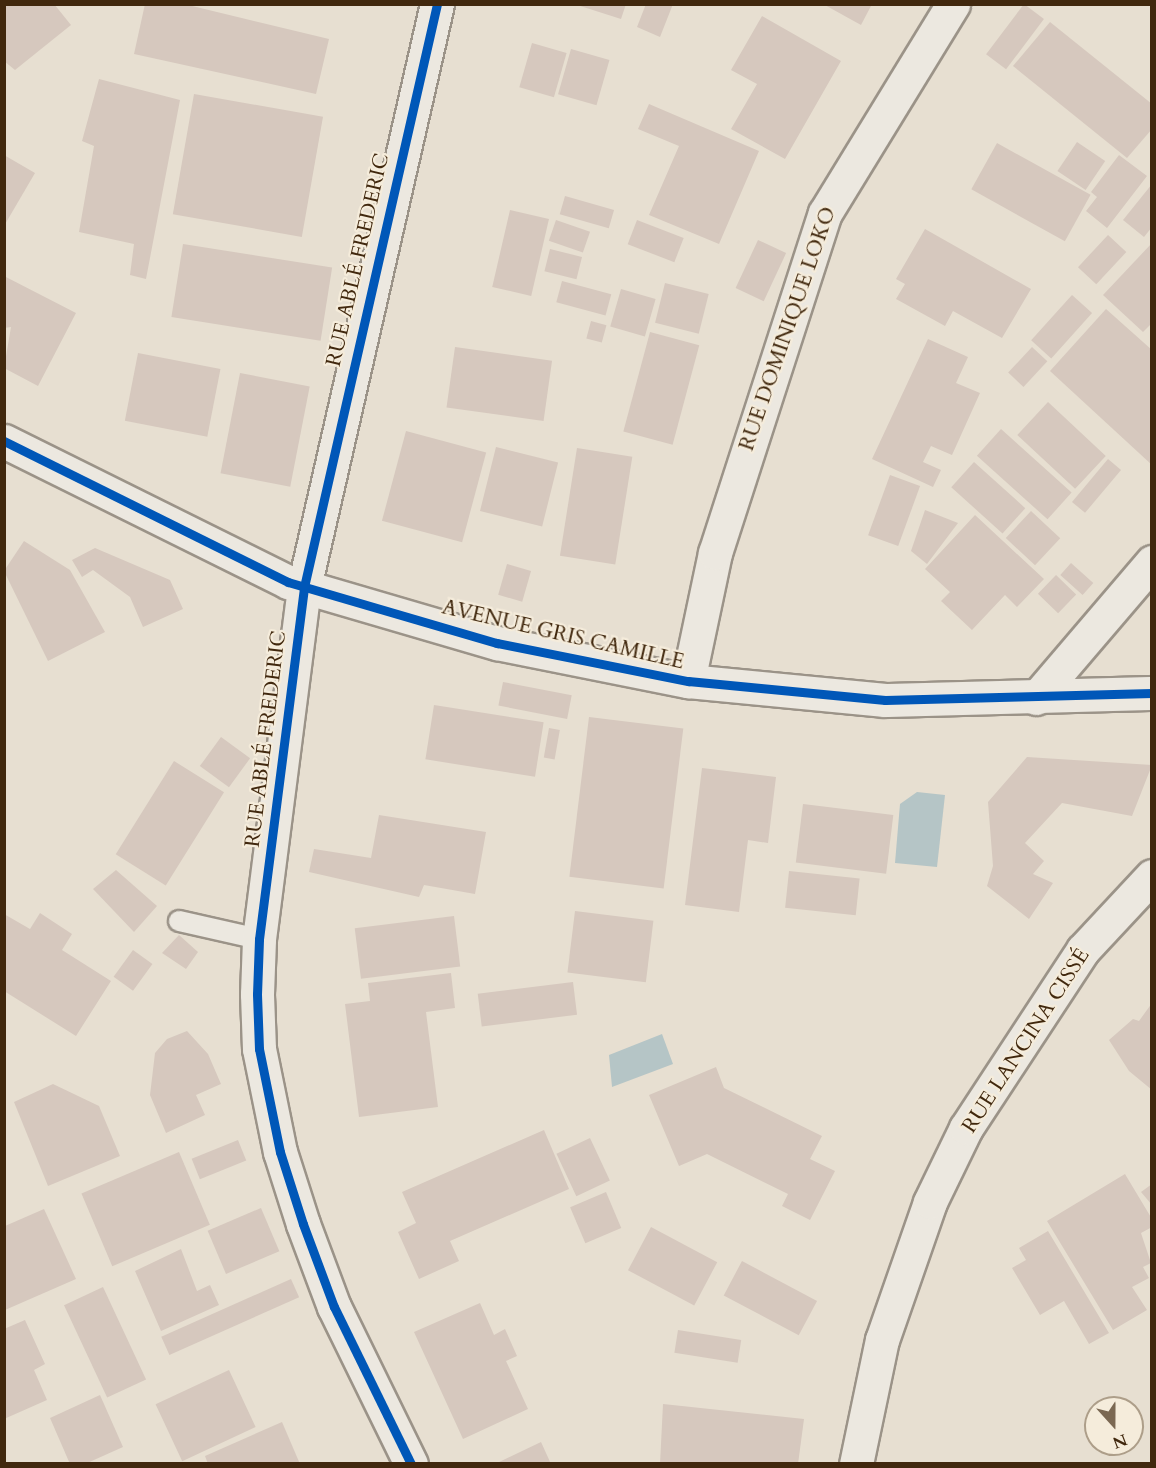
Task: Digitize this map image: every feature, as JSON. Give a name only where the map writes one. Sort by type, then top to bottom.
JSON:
[{"type":"street","name":"RUE ABLÉ FREDERIC","points":[[411,1464],[334,1307],[280,1152],[259,1049],[259,939],[304,587],[437,4]]},
{"type":"street","name":"RUE DOMINIQUE LOKO","points":[[688,681],[715,553],[825,213],[953,4]]},
{"type":"street","name":"AVENUE GRIS CAMILLE","points":[[4,441],[163,524],[304,587],[497,643],[688,681],[885,700],[1036,698],[1152,693]]},
{"type":"street","points":[[1036,698],[1152,561]]},
{"type":"street","name":"RUE LANCINA CISSÉ","points":[[856,1464],[882,1340],[930,1202],[966,1128],[1083,950],[1152,876]]},
{"type":"lane","points":[[179,921],[259,939]]},
{"type":"shaded area","points":[[917,792],[945,795],[937,867],[895,863],[900,804]]},
{"type":"shaded area","points":[[662,1034],[673,1064],[612,1087],[609,1055]]},
{"type":"building","points":[[4,4],[54,4],[71,25],[15,70],[4,61]]},
{"type":"building","points":[[145,4],[184,4],[329,39],[316,94],[134,54]]},
{"type":"building","points":[[574,4],[626,4],[621,19]]},
{"type":"building","points":[[646,4],[673,4],[660,37],[637,27]]},
{"type":"building","points":[[823,4],[872,4],[861,25]]},
{"type":"building","points":[[1024,4],[1044,19],[1006,69],[986,54]]},
{"type":"building","points":[[762,16],[841,61],[785,159],[731,129],[757,84],[731,70]]},
{"type":"building","points":[[1050,22],[1152,104],[1152,129],[1127,158],[1013,66]]},
{"type":"building","points":[[532,43],[567,53],[554,97],[519,87]]},
{"type":"building","points":[[571,49],[609,60],[596,105],[558,94]]},
{"type":"building","points":[[99,79],[180,100],[146,279],[130,275],[134,244],[79,232],[94,146],[82,141]]},
{"type":"building","points":[[194,94],[323,117],[302,237],[173,214]]},
{"type":"building","points":[[649,104],[759,151],[719,244],[649,215],[679,146],[638,129]]},
{"type":"building","points":[[1077,142],[1105,161],[1086,190],[1057,171]]},
{"type":"building","points":[[997,143],[1091,195],[1065,241],[971,189]]},
{"type":"building","points":[[4,155],[35,173],[4,226]]},
{"type":"building","points":[[1119,155],[1147,176],[1107,228],[1086,211],[1097,197],[1091,192]]},
{"type":"building","points":[[1152,184],[1152,227],[1144,237],[1123,220]]},
{"type":"building","points":[[565,196],[614,210],[609,228],[560,214]]},
{"type":"building","points":[[510,210],[549,219],[531,296],[492,287]]},
{"type":"building","points":[[556,220],[590,232],[583,253],[549,241]]},
{"type":"building","points":[[637,220],[684,238],[674,262],[628,244]]},
{"type":"building","points":[[925,229],[1031,289],[1002,338],[953,311],[945,326],[896,299],[905,284],[896,279]]},
{"type":"building","points":[[1108,235],[1126,252],[1096,284],[1078,267]]},
{"type":"building","points":[[758,240],[786,253],[764,301],[736,288]]},
{"type":"building","points":[[1152,243],[1152,323],[1143,332],[1103,295]]},
{"type":"building","points":[[183,244],[332,268],[321,341],[171,317]]},
{"type":"building","points":[[550,249],[582,257],[576,279],[544,271]]},
{"type":"building","points":[[4,276],[76,313],[38,386],[4,368],[11,327],[4,328]]},
{"type":"building","points":[[562,281],[611,294],[606,315],[556,302]]},
{"type":"building","points":[[665,283],[709,294],[699,334],[655,323]]},
{"type":"building","points":[[621,289],[656,299],[645,336],[610,326]]},
{"type":"building","points":[[1072,295],[1092,313],[1051,358],[1031,340]]},
{"type":"building","points":[[1106,309],[1152,350],[1152,465],[1050,371]]},
{"type":"building","points":[[591,321],[606,325],[602,343],[586,338]]},
{"type":"building","points":[[650,332],[699,345],[673,445],[623,431]]},
{"type":"building","points":[[928,339],[968,357],[956,383],[980,393],[952,455],[931,446],[923,462],[941,470],[933,487],[872,459]]},
{"type":"building","points":[[455,347],[552,361],[544,421],[447,407]]},
{"type":"building","points":[[1032,347],[1047,361],[1023,387],[1008,373]]},
{"type":"building","points":[[138,353],[220,369],[207,437],[125,421]]},
{"type":"building","points":[[240,373],[310,387],[290,487],[221,473]]},
{"type":"building","points":[[1048,402],[1106,456],[1075,489],[1017,435]]},
{"type":"building","points":[[1001,429],[1072,493],[1048,519],[977,456]]},
{"type":"building","points":[[406,431],[486,452],[462,542],[382,521]]},
{"type":"building","points":[[496,447],[558,462],[542,527],[480,511]]},
{"type":"building","points":[[577,448],[632,457],[615,564],[560,556]]},
{"type":"building","points":[[1108,459],[1121,470],[1085,513],[1072,502]]},
{"type":"building","points":[[974,462],[1025,508],[1003,533],[951,487]]},
{"type":"building","points":[[890,475],[920,486],[898,546],[868,535]]},
{"type":"building","points":[[925,510],[958,523],[927,564],[911,551]]},
{"type":"building","points":[[1031,511],[1060,538],[1035,565],[1006,538]]},
{"type":"building","points":[[975,515],[1044,579],[1017,607],[1005,595],[972,630],[941,601],[950,592],[925,569]]},
{"type":"building","points":[[24,541],[70,570],[105,632],[48,661],[4,571]]},
{"type":"building","points":[[95,548],[170,580],[183,609],[143,627],[130,597],[93,570],[82,577],[72,560]]},
{"type":"building","points":[[1071,563],[1093,583],[1083,595],[1060,575]]},
{"type":"building","points":[[507,564],[531,571],[522,602],[498,595]]},
{"type":"building","points":[[1056,575],[1076,594],[1058,613],[1038,594]]},
{"type":"building","points":[[503,682],[572,695],[567,719],[498,706]]},
{"type":"building","points":[[434,705],[544,722],[535,777],[425,759]]},
{"type":"building","points":[[589,717],[683,729],[664,888],[569,877]]},
{"type":"building","points":[[549,728],[560,730],[555,759],[544,758]]},
{"type":"building","points":[[221,737],[250,758],[229,787],[200,766]]},
{"type":"building","points":[[1027,757],[1152,765],[1132,816],[1062,803],[1025,843],[1044,861],[1033,874],[1053,883],[1029,919],[987,886],[993,866],[988,802]]},
{"type":"building","points":[[174,761],[224,792],[166,886],[116,854]]},
{"type":"building","points":[[702,768],[776,777],[768,843],[748,840],[739,912],[685,905]]},
{"type":"building","points":[[803,804],[893,815],[886,874],[796,863]]},
{"type":"building","points":[[379,815],[486,832],[475,894],[424,885],[419,897],[309,872],[314,849],[371,858]]},
{"type":"building","points":[[116,870],[157,906],[134,932],[93,889]]},
{"type":"building","points":[[789,871],[860,878],[856,915],[785,908]]},
{"type":"building","points":[[575,911],[653,921],[646,982],[567,973]]},
{"type":"building","points":[[40,913],[72,934],[62,950],[111,981],[76,1036],[4,991],[4,914],[30,929]]},
{"type":"building","points":[[454,916],[460,967],[361,979],[355,928]]},
{"type":"building","points":[[179,935],[198,952],[186,969],[162,953]]},
{"type":"building","points":[[133,950],[152,964],[133,991],[114,977]]},
{"type":"building","points":[[451,973],[455,1008],[426,1012],[438,1107],[359,1117],[345,1004],[370,1001],[368,983]]},
{"type":"building","points":[[573,982],[577,1015],[482,1026],[478,994]]},
{"type":"building","points":[[1152,1003],[1152,1090],[1129,1071],[1109,1040],[1133,1019],[1139,1021]]},
{"type":"building","points":[[187,1031],[208,1054],[221,1084],[196,1095],[205,1115],[166,1133],[150,1095],[155,1053],[167,1039]]},
{"type":"building","points":[[716,1067],[724,1088],[822,1136],[810,1159],[835,1171],[810,1220],[782,1206],[788,1194],[707,1154],[679,1166],[649,1095]]},
{"type":"building","points":[[53,1084],[99,1106],[120,1156],[48,1186],[14,1102]]},
{"type":"building","points":[[544,1130],[569,1189],[450,1241],[459,1261],[419,1279],[398,1232],[416,1223],[402,1192]]},
{"type":"building","points":[[590,1138],[610,1181],[576,1196],[556,1154]]},
{"type":"building","points":[[238,1140],[246,1160],[200,1179],[192,1159]]},
{"type":"building","points":[[179,1152],[210,1225],[112,1266],[81,1193]]},
{"type":"building","points":[[1125,1174],[1152,1219],[1152,1227],[1141,1233],[1151,1263],[1143,1267],[1149,1278],[1132,1287],[1147,1310],[1113,1330],[1047,1221]]},
{"type":"building","points":[[1152,1184],[1152,1205],[1141,1192]]},
{"type":"building","points":[[606,1192],[621,1228],[585,1243],[570,1207]]},
{"type":"building","points":[[261,1208],[279,1251],[226,1274],[208,1231]]},
{"type":"building","points":[[44,1209],[76,1279],[5,1310],[5,1226]]},
{"type":"building","points":[[651,1227],[717,1262],[694,1305],[628,1270]]},
{"type":"building","points":[[1048,1231],[1109,1333],[1089,1344],[1064,1301],[1040,1315],[1012,1268],[1026,1260],[1019,1248]]},
{"type":"building","points":[[181,1249],[197,1291],[210,1285],[219,1305],[161,1331],[135,1271]]},
{"type":"building","points":[[742,1261],[817,1301],[799,1335],[724,1295]]},
{"type":"building","points":[[291,1279],[299,1297],[169,1355],[161,1337]]},
{"type":"building","points":[[103,1287],[146,1379],[107,1398],[64,1305]]},
{"type":"building","points":[[480,1303],[494,1335],[505,1329],[517,1356],[506,1361],[528,1409],[463,1439],[414,1332]]},
{"type":"building","points":[[25,1320],[45,1364],[34,1370],[47,1400],[4,1419],[4,1329]]},
{"type":"building","points":[[678,1330],[741,1340],[738,1363],[674,1353]]},
{"type":"building","points":[[229,1370],[256,1427],[182,1461],[156,1404]]},
{"type":"building","points":[[100,1395],[123,1447],[85,1464],[70,1464],[50,1418]]},
{"type":"building","points":[[663,1404],[804,1419],[798,1464],[660,1464]]},
{"type":"building","points":[[282,1422],[300,1464],[208,1464],[205,1456]]},
{"type":"building","points":[[541,1442],[551,1464],[495,1464]]},
{"type":"cycle path","points":[[411,1464],[334,1307],[303,1224],[280,1152],[259,1049],[257,994],[259,939],[304,587],[437,4]]},
{"type":"cycle path","points":[[4,441],[288,582],[497,643],[688,681],[885,700],[1152,693]]}]
